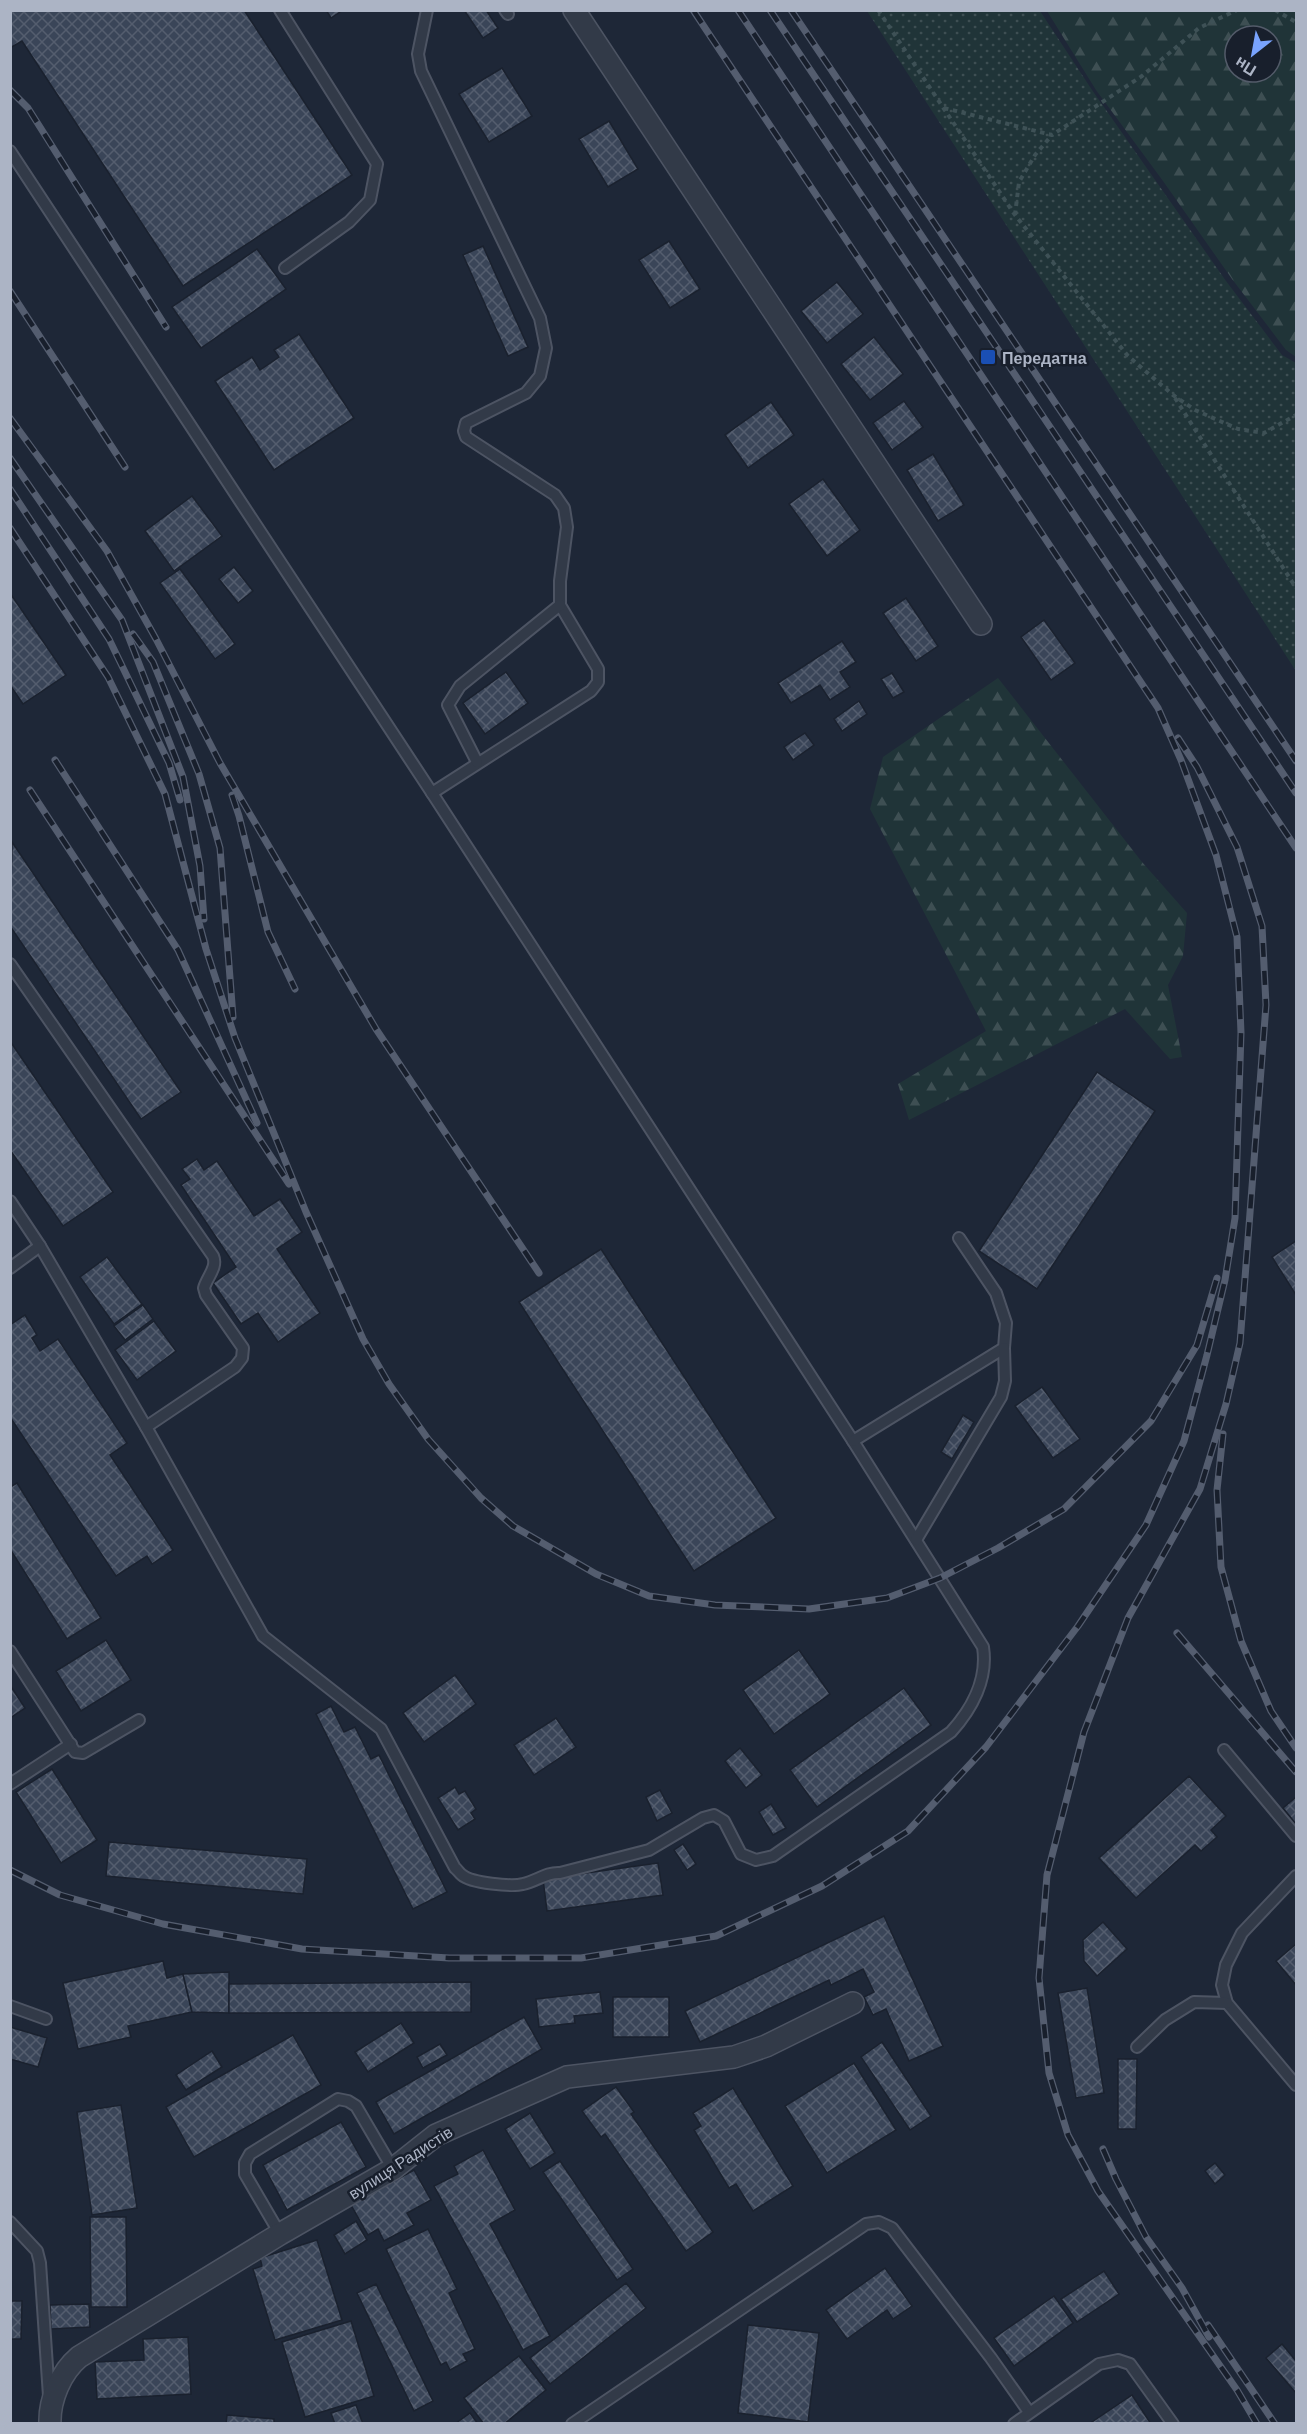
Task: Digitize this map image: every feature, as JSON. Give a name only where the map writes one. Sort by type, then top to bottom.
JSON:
[{"type":"street","points":[[574,10],[981,624]]},
{"type":"street","name":"вулиця Радистів","points":[[49,2415],[71,2363],[79,2357],[280,2234],[393,2169],[436,2135],[567,2078],[734,2057],[766,2046],[853,2002]]},
{"type":"lane","points":[[280,10],[376,164],[370,200],[349,222],[285,268]]},
{"type":"lane","points":[[427,10],[418,54],[421,71],[540,318],[546,348],[540,376],[526,393],[466,423],[464,431],[466,437],[555,495],[564,508],[567,527],[560,581],[560,605],[598,669],[598,682],[591,691],[432,793]]},
{"type":"lane","points":[[10,152],[432,793],[853,1441],[983,1647],[986,1664],[982,1680],[966,1712],[951,1732],[773,1856],[756,1860],[741,1854],[724,1821],[714,1815],[703,1818],[649,1850],[560,1873],[551,1872],[523,1884],[504,1885],[471,1879],[462,1875],[455,1868],[381,1729],[263,1636],[146,1427],[40,1246],[11,1202]]},
{"type":"lane","points":[[477,762],[448,705],[460,686],[560,605]]},
{"type":"lane","points":[[10,964],[213,1256],[214,1267],[204,1288],[206,1295],[243,1348],[242,1358],[235,1366],[146,1427]]},
{"type":"lane","points":[[916,1540],[1001,1397],[1005,1381],[1006,1323],[996,1293],[959,1238]]},
{"type":"lane","points":[[10,1268],[40,1246]]},
{"type":"lane","points":[[853,1441],[1004,1348]]},
{"type":"lane","points":[[10,1651],[75,1752],[84,1754],[139,1720]]},
{"type":"lane","points":[[10,1785],[71,1744]]},
{"type":"lane","points":[[1224,1749],[1296,1836]]},
{"type":"lane","points":[[1296,1875],[1242,1933],[1226,1965],[1222,1985],[1227,2003],[1296,2085]]},
{"type":"lane","points":[[1137,2047],[1165,2020],[1194,2002],[1227,2003]]},
{"type":"lane","points":[[10,2006],[46,2019]]},
{"type":"lane","points":[[280,2234],[245,2174],[244,2163],[250,2154],[338,2099],[356,2106],[393,2169]]},
{"type":"lane","points":[[10,2222],[37,2251],[40,2263],[49,2415]]},
{"type":"lane","points":[[572,2424],[866,2224],[879,2222],[892,2228],[1029,2412]]},
{"type":"lane","points":[[1014,2424],[1100,2364],[1118,2360],[1130,2364],[1173,2424]]},
{"type":"path","points":[[878,10],[1015,215],[1128,356],[1195,410],[1238,429],[1264,433],[1296,415]]},
{"type":"path","points":[[1015,215],[1019,182],[1035,155],[1052,135],[1142,76],[1199,28],[1237,10]]},
{"type":"path","points":[[1275,10],[1296,22]]},
{"type":"path","points":[[943,108],[1052,135]]},
{"type":"path","points":[[1173,394],[1296,588]]},
{"type":"green space","points":[[867,11],[1040,11],[1092,90],[1226,281],[1282,355],[1296,363],[1296,671]]},
{"type":"green space","points":[[1047,11],[1296,11],[1296,357],[1286,350],[1232,279],[1096,90]]},
{"type":"green space","points":[[998,678],[1142,862],[1187,913],[1183,956],[1168,985],[1182,1057],[1170,1059],[1125,1009],[909,1120],[898,1084],[986,1031],[870,809],[883,757]]},
{"type":"building","points":[[10,10],[244,10],[352,175],[183,286],[22,41],[10,48]]},
{"type":"building","points":[[326,10],[343,10],[331,18]]},
{"type":"building","points":[[464,10],[486,10],[498,28],[483,38]]},
{"type":"building","points":[[502,68],[532,116],[489,142],[459,94]]},
{"type":"building","points":[[609,121],[638,169],[608,187],[579,139]]},
{"type":"building","points":[[669,241],[700,289],[670,308],[639,260]]},
{"type":"building","points":[[483,246],[528,347],[508,356],[463,255]]},
{"type":"building","points":[[257,249],[286,289],[201,348],[172,307]]},
{"type":"building","points":[[837,282],[863,314],[827,343],[801,311]]},
{"type":"building","points":[[299,334],[354,418],[274,470],[215,381],[252,357],[260,370],[279,357],[274,350]]},
{"type":"building","points":[[874,337],[903,374],[870,400],[841,364]]},
{"type":"building","points":[[904,401],[923,427],[892,450],[873,423]]},
{"type":"building","points":[[771,402],[794,435],[748,468],[725,435]]},
{"type":"building","points":[[933,454],[964,505],[938,521],[907,470]]},
{"type":"building","points":[[823,479],[860,530],[827,556],[789,504]]},
{"type":"building","points":[[192,496],[222,536],[174,571],[145,531]]},
{"type":"building","points":[[234,567],[253,591],[238,603],[219,579]]},
{"type":"building","points":[[180,569],[235,644],[215,659],[160,583]]},
{"type":"building","points":[[10,593],[66,675],[23,704],[10,685]]},
{"type":"building","points":[[906,598],[938,646],[916,661],[883,613]]},
{"type":"building","points":[[1044,620],[1075,663],[1051,680],[1021,637]]},
{"type":"building","points":[[842,641],[856,662],[840,672],[850,687],[830,700],[820,685],[791,703],[778,683]]},
{"type":"building","points":[[506,672],[528,703],[485,734],[463,703]]},
{"type":"building","points":[[892,673],[904,692],[893,698],[881,679]]},
{"type":"building","points":[[859,701],[867,714],[842,731],[834,719]]},
{"type":"building","points":[[805,733],[814,745],[793,760],[784,747]]},
{"type":"building","points":[[12,842],[181,1092],[141,1119],[10,926]]},
{"type":"building","points":[[10,1041],[113,1192],[63,1226],[10,1150]]},
{"type":"building","points":[[1097,1072],[1155,1111],[1037,1289],[979,1251]]},
{"type":"building","points":[[197,1159],[204,1170],[217,1161],[254,1216],[280,1199],[302,1232],[277,1249],[320,1313],[278,1342],[258,1313],[241,1324],[213,1283],[236,1267],[181,1185],[190,1179],[182,1169]]},
{"type":"building","points":[[1296,1241],[1296,1295],[1272,1257]]},
{"type":"building","points":[[601,1249],[776,1518],[694,1571],[519,1302]]},
{"type":"building","points":[[107,1257],[142,1304],[114,1324],[80,1277]]},
{"type":"building","points":[[143,1305],[153,1319],[125,1340],[114,1326]]},
{"type":"building","points":[[25,1315],[37,1335],[32,1338],[40,1351],[58,1339],[127,1443],[110,1455],[173,1550],[152,1564],[147,1556],[116,1576],[10,1417],[10,1325]]},
{"type":"building","points":[[154,1321],[176,1351],[137,1380],[115,1350]]},
{"type":"building","points":[[1042,1387],[1080,1439],[1053,1458],[1015,1406]]},
{"type":"building","points":[[963,1415],[974,1422],[952,1459],[941,1452]]},
{"type":"building","points":[[17,1483],[101,1618],[67,1639],[10,1549],[10,1487]]},
{"type":"building","points":[[106,1640],[131,1680],[81,1711],[56,1671]]},
{"type":"building","points":[[799,1650],[830,1694],[774,1734],[743,1690]]},
{"type":"building","points":[[455,1675],[476,1704],[424,1742],[403,1713]]},
{"type":"building","points":[[10,1685],[25,1708],[10,1718]]},
{"type":"building","points":[[904,1688],[931,1725],[817,1807],[790,1770]]},
{"type":"building","points":[[331,1706],[344,1732],[355,1727],[371,1759],[379,1755],[447,1892],[413,1909],[316,1714]]},
{"type":"building","points":[[556,1718],[576,1747],[534,1775],[514,1745]]},
{"type":"building","points":[[740,1748],[762,1775],[746,1788],[725,1761]]},
{"type":"building","points":[[52,1769],[97,1840],[61,1863],[16,1792]]},
{"type":"building","points":[[1189,1776],[1226,1816],[1211,1830],[1217,1837],[1201,1851],[1195,1845],[1136,1898],[1099,1858]]},
{"type":"building","points":[[455,1787],[459,1794],[465,1791],[476,1809],[471,1813],[475,1819],[458,1830],[438,1798]]},
{"type":"building","points":[[660,1790],[672,1813],[657,1821],[646,1797]]},
{"type":"building","points":[[1296,1797],[1296,1824],[1283,1808]]},
{"type":"building","points":[[771,1804],[786,1828],[773,1835],[759,1812]]},
{"type":"building","points":[[109,1842],[307,1859],[303,1894],[106,1876]]},
{"type":"building","points":[[683,1844],[696,1864],[687,1870],[674,1850]]},
{"type":"building","points":[[658,1863],[663,1895],[547,1911],[543,1879]]},
{"type":"building","points":[[884,1916],[943,2046],[909,2061],[886,2009],[873,2015],[864,1997],[874,1992],[863,1969],[831,1985],[829,1980],[700,2042],[685,2011]]},
{"type":"building","points":[[1103,1922],[1127,1949],[1097,1976],[1084,1961],[1083,1940]]},
{"type":"building","points":[[1296,1944],[1296,1985],[1276,1961]]},
{"type":"building","points":[[163,1961],[167,1978],[183,1974],[192,2012],[128,2026],[131,2037],[78,2049],[63,1983]]},
{"type":"building","points":[[229,1972],[229,2013],[192,2012],[183,1974]]},
{"type":"building","points":[[471,1982],[471,2012],[229,2013],[229,1984]]},
{"type":"building","points":[[1087,1988],[1104,2093],[1076,2098],[1058,1993]]},
{"type":"building","points":[[600,1992],[603,2013],[574,2016],[575,2023],[539,2027],[536,1999]]},
{"type":"building","points":[[613,1997],[669,1997],[669,2037],[613,2037]]},
{"type":"building","points":[[524,2017],[542,2049],[394,2134],[376,2102]]},
{"type":"building","points":[[401,2023],[414,2043],[368,2072],[355,2052]]},
{"type":"building","points":[[10,2027],[47,2038],[38,2067],[10,2059]]},
{"type":"building","points":[[293,2035],[321,2085],[194,2157],[166,2107]]},
{"type":"building","points":[[882,2042],[931,2116],[910,2130],[861,2057]]},
{"type":"building","points":[[440,2044],[447,2055],[423,2068],[417,2057]]},
{"type":"building","points":[[212,2051],[222,2067],[186,2090],[176,2075]]},
{"type":"building","points":[[1118,2059],[1137,2059],[1136,2129],[1118,2129]]},
{"type":"building","points":[[854,2063],[896,2130],[827,2173],[785,2106]]},
{"type":"building","points":[[616,2087],[634,2112],[631,2114],[713,2232],[686,2251],[605,2134],[601,2137],[582,2111]]},
{"type":"building","points":[[733,2088],[793,2186],[753,2211],[736,2184],[729,2188],[694,2130],[701,2126],[693,2113]]},
{"type":"building","points":[[121,2105],[137,2208],[92,2215],[77,2112]]},
{"type":"building","points":[[530,2113],[555,2153],[530,2169],[505,2129]]},
{"type":"building","points":[[341,2122],[366,2167],[287,2210],[263,2165]]},
{"type":"building","points":[[483,2150],[515,2210],[490,2224],[550,2336],[523,2350],[434,2186],[458,2174],[454,2166]]},
{"type":"building","points":[[560,2161],[633,2269],[617,2280],[543,2172]]},
{"type":"building","points":[[1215,2163],[1225,2175],[1215,2184],[1205,2171]]},
{"type":"building","points":[[414,2170],[431,2200],[407,2213],[414,2225],[384,2241],[378,2229],[368,2235],[351,2205]]},
{"type":"building","points":[[90,2217],[126,2217],[127,2307],[91,2307]]},
{"type":"building","points":[[356,2221],[367,2240],[345,2254],[334,2235]]},
{"type":"building","points":[[428,2229],[457,2289],[449,2293],[475,2349],[463,2354],[467,2361],[450,2370],[446,2362],[441,2365],[386,2249]]},
{"type":"building","points":[[317,2240],[342,2320],[275,2340],[253,2269],[262,2266],[260,2258]]},
{"type":"building","points":[[885,2268],[912,2306],[893,2319],[887,2310],[847,2339],[826,2310]]},
{"type":"building","points":[[1104,2271],[1119,2294],[1077,2322],[1061,2299]]},
{"type":"building","points":[[626,2283],[646,2308],[550,2384],[530,2358]]},
{"type":"building","points":[[376,2284],[433,2401],[414,2411],[357,2293]]},
{"type":"building","points":[[1054,2296],[1073,2323],[1014,2366],[994,2338]]},
{"type":"building","points":[[10,2301],[22,2301],[21,2339],[10,2339]]},
{"type":"building","points":[[89,2304],[90,2327],[51,2329],[50,2305]]},
{"type":"building","points":[[351,2321],[374,2396],[305,2417],[282,2342]]},
{"type":"building","points":[[748,2325],[819,2333],[808,2422],[738,2413]]},
{"type":"building","points":[[188,2337],[191,2394],[97,2399],[95,2362],[144,2360],[143,2339]]},
{"type":"building","points":[[1282,2344],[1296,2361],[1296,2393],[1266,2358]]},
{"type":"building","points":[[519,2356],[546,2390],[504,2424],[484,2424],[464,2398]]},
{"type":"building","points":[[1132,2395],[1151,2424],[1089,2424]]},
{"type":"building","points":[[356,2405],[363,2424],[335,2424],[331,2413]]},
{"type":"building","points":[[470,2413],[478,2424],[455,2424]]},
{"type":"building","points":[[227,2415],[274,2419],[274,2424],[226,2424]]},
{"type":"railway","points":[[10,1870],[60,1895],[163,1924],[302,1949],[449,1958],[581,1958],[716,1936],[822,1886],[908,1831],[986,1747],[1078,1626],[1146,1525],[1184,1441],[1225,1280],[1235,1218],[1241,1033],[1237,937],[1216,855],[1181,760],[1158,708],[693,10]]},
{"type":"railway","points":[[738,10],[1296,848]]},
{"type":"railway","points":[[770,10],[1296,793]]},
{"type":"railway","points":[[791,10],[1296,761]]},
{"type":"railway","points":[[10,90],[28,108],[166,327]]},
{"type":"railway","points":[[10,291],[125,467]]},
{"type":"railway","points":[[10,418],[107,551],[156,639],[220,763],[376,1029],[539,1273]]},
{"type":"railway","points":[[10,458],[122,620],[183,777],[200,866],[204,919]]},
{"type":"railway","points":[[10,489],[109,639],[169,763],[180,800]]},
{"type":"railway","points":[[10,528],[108,677],[165,794],[206,949],[235,1038],[306,1212],[363,1339],[389,1384],[428,1439],[481,1498],[513,1526],[596,1574],[649,1596],[715,1605],[809,1609],[887,1598],[940,1578],[998,1548],[1064,1509],[1151,1421],[1197,1345],[1217,1278]]},
{"type":"railway","points":[[133,634],[153,662],[199,774],[220,848],[233,1017]]},
{"type":"railway","points":[[1178,738],[1197,767],[1237,847],[1262,926],[1266,1005],[1240,1343],[1226,1404],[1200,1489],[1128,1618],[1084,1732],[1047,1875],[1039,1978],[1049,2073],[1068,2135],[1098,2191],[1237,2390],[1257,2424]]},
{"type":"railway","points":[[55,760],[178,950],[257,1123]]},
{"type":"railway","points":[[30,790],[289,1184]]},
{"type":"railway","points":[[232,795],[268,932],[295,989]]},
{"type":"railway","points":[[1223,1434],[1217,1490],[1221,1567],[1241,1641],[1271,1711],[1296,1748]]},
{"type":"railway","points":[[1177,1633],[1296,1772]]},
{"type":"railway","points":[[1103,2149],[1146,2237],[1182,2288],[1209,2337]]},
{"type":"railway","points":[[1208,2325],[1275,2424]]},
{"type":"place","name":"Передатна","points":[[988,357]]}]
